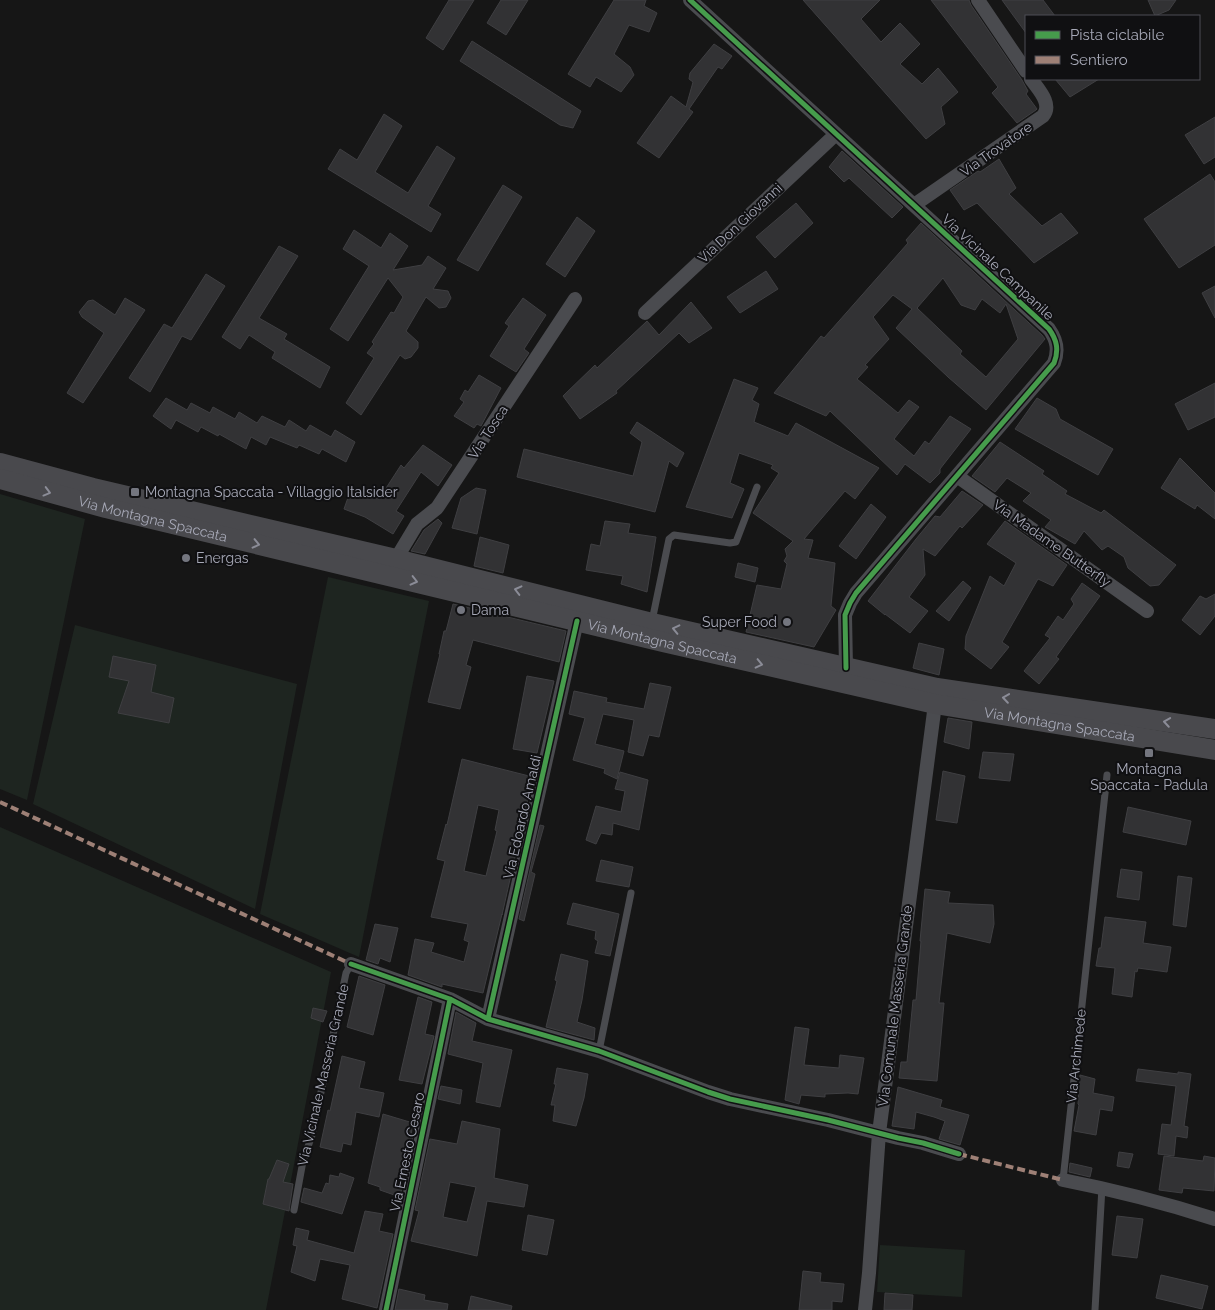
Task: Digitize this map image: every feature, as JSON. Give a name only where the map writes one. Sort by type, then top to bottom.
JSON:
[{"type":"main road","name":"Via Montagna Spaccata","points":[[0,462],[92,488],[396,559],[652,623],[937,688],[1215,729]]},
{"type":"main road","name":"Via Montagna Spaccata","points":[[0,479],[106,508],[577,621],[935,704],[1215,750]]},
{"type":"street","name":"Via Vicinale Campanile","points":[[690,0],[1049,329],[1057,342],[1058,350],[1054,363],[856,593],[845,615],[846,668]]},
{"type":"street","points":[[978,0],[1025,70]]},
{"type":"street","name":"Via Trovatore","points":[[914,205],[1046,113],[1044,98],[1032,80]]},
{"type":"street","name":"Via Don Giovanni","points":[[645,313],[836,134]]},
{"type":"street","name":"Via Tosca","points":[[396,559],[417,524],[437,508],[575,299]]},
{"type":"street","name":"Via Madame Butterfly","points":[[957,476],[1147,611]]},
{"type":"street","name":"Via Edoardo Amaldi","points":[[488,1018],[577,621]]},
{"type":"street","name":"Via Comunale Masseria Grande","points":[[864,1310],[869,1273],[879,1133],[935,704]]},
{"type":"street","name":"Via Vicinale Masseria Grande","points":[[351,964],[450,999],[488,1018],[599,1051],[708,1092],[730,1099],[879,1133]]},
{"type":"street","name":"Via Ernesto Cesaro","points":[[386,1310],[450,999]]},
{"type":"street","points":[[879,1133],[959,1154]]},
{"type":"street","name":"Via Archimede","points":[[1063,1180],[1102,1187],[1215,1218]]},
{"type":"lane","name":"Via Montagna Spaccata","points":[[652,623],[669,539],[674,535],[730,543],[736,542],[757,486]]},
{"type":"lane","name":"Via Archimede","points":[[1063,1180],[1107,775]]},
{"type":"lane","points":[[599,1051],[631,893]]},
{"type":"lane","name":"Via Vicinale Masseria Grande","points":[[294,1210],[303,1161],[312,1135],[346,973],[351,964]]},
{"type":"lane","points":[[1095,1310],[1102,1187]]},
{"type":"shaded area","points":[[0,494],[85,519],[27,800],[0,789]]},
{"type":"shaded area","points":[[328,577],[429,601],[359,957],[260,914]]},
{"type":"shaded area","points":[[75,625],[297,684],[255,909],[33,804]]},
{"type":"shaded area","points":[[0,827],[331,972],[266,1310],[0,1310]]},
{"type":"shaded area","points":[[880,1245],[965,1250],[962,1297],[877,1292]]},
{"type":"building","points":[[449,0],[474,0],[443,50],[426,38]]},
{"type":"building","points":[[501,0],[528,0],[506,35],[487,23]]},
{"type":"building","points":[[614,0],[646,0],[644,6],[657,13],[649,32],[629,25],[614,54],[630,67],[634,75],[621,92],[596,77],[590,87],[568,74]]},
{"type":"building","points":[[803,0],[880,0],[861,19],[881,42],[900,23],[920,44],[900,64],[922,84],[938,68],[958,92],[941,107],[945,124],[926,139]]},
{"type":"building","points":[[931,0],[969,0],[1022,80],[1028,91],[1026,94],[1036,110],[1017,123],[992,93],[998,87]]},
{"type":"building","points":[[1002,0],[1043,0],[1054,15],[1025,15],[1025,32]]},
{"type":"building","points":[[1148,0],[1176,0],[1169,10],[1155,15]]},
{"type":"building","points":[[472,41],[581,111],[573,128],[560,125],[460,61]]},
{"type":"building","points":[[714,44],[732,56],[722,69],[718,67],[689,109],[693,112],[659,158],[637,143],[671,96],[686,107],[693,82],[689,79],[690,73]]},
{"type":"building","points":[[1056,80],[1097,80],[1070,97]]},
{"type":"building","points":[[384,114],[402,126],[375,172],[408,193],[437,146],[455,158],[428,206],[441,214],[431,232],[328,169],[340,149],[357,160]]},
{"type":"building","points":[[1215,117],[1215,157],[1204,164],[1185,135]]},
{"type":"building","points":[[842,151],[903,207],[892,218],[849,178],[844,182],[829,167]]},
{"type":"building","points":[[999,159],[1016,188],[1009,194],[1042,226],[1061,213],[1078,233],[1034,263],[977,203],[964,210],[950,190]]},
{"type":"building","points":[[1210,174],[1215,182],[1215,245],[1179,268],[1144,219]]},
{"type":"building","points":[[503,185],[522,197],[478,271],[457,260]]},
{"type":"building","points":[[796,203],[813,223],[775,258],[756,237]]},
{"type":"building","points":[[577,217],[595,231],[565,277],[546,264]]},
{"type":"building","points":[[921,223],[1045,339],[986,410],[896,328],[912,309],[893,295],[873,317],[889,339],[865,365],[868,367],[857,379],[898,413],[909,400],[919,407],[894,439],[914,456],[925,441],[929,444],[950,416],[971,429],[940,469],[940,473],[930,483],[905,464],[897,475],[830,411],[826,416],[774,393],[821,336],[824,338],[908,243],[906,240]],"holes":[[[943,278],[961,305],[975,310],[982,299],[1000,313],[1006,304],[1018,339],[986,377],[960,354],[962,351],[917,308]]]},
{"type":"building","points":[[354,230],[381,248],[390,233],[408,246],[393,270],[422,265],[428,256],[446,268],[433,289],[448,291],[451,298],[446,307],[439,308],[426,297],[406,331],[418,342],[418,348],[411,357],[405,359],[400,355],[361,415],[346,403],[374,358],[367,353],[374,344],[372,342],[391,312],[394,313],[403,297],[388,278],[348,341],[330,329],[369,266],[343,249]]},
{"type":"building","points":[[279,246],[298,256],[259,318],[287,334],[284,339],[330,367],[320,388],[272,358],[275,352],[249,335],[240,349],[222,337]]},
{"type":"building","points":[[766,271],[778,289],[740,313],[727,297]]},
{"type":"building","points":[[206,274],[225,286],[191,340],[182,336],[150,392],[129,378],[164,324],[172,328]]},
{"type":"building","points":[[1215,286],[1215,318],[1202,293]]},
{"type":"building","points":[[125,298],[145,310],[83,403],[67,393],[104,333],[82,317],[79,312],[88,301],[93,300],[115,315]]},
{"type":"building","points":[[523,298],[546,315],[524,349],[529,353],[516,372],[490,356],[509,326],[505,323]]},
{"type":"building","points":[[691,302],[712,328],[689,343],[679,333],[616,391],[617,393],[580,419],[563,396],[595,365],[597,368],[647,321],[659,335]]},
{"type":"building","points":[[479,375],[501,388],[481,426],[477,424],[474,428],[454,416],[464,402],[460,399],[465,390],[468,392]]},
{"type":"building","points":[[734,379],[758,388],[752,400],[759,404],[754,422],[788,436],[796,423],[879,468],[855,499],[845,491],[804,539],[813,540],[808,558],[835,563],[831,606],[836,610],[814,647],[746,632],[757,585],[781,589],[787,564],[784,561],[787,556],[785,549],[793,541],[753,513],[779,473],[771,468],[773,465],[739,453],[730,483],[744,489],[732,518],[686,507]]},
{"type":"building","points":[[1215,383],[1215,417],[1188,430],[1175,404]]},
{"type":"building","points":[[166,398],[187,410],[191,403],[210,413],[213,407],[235,419],[239,412],[257,423],[262,416],[285,427],[289,420],[306,431],[310,425],[331,437],[335,430],[355,442],[346,462],[322,449],[319,454],[299,445],[297,448],[270,437],[266,445],[251,437],[246,449],[219,434],[218,436],[201,427],[198,432],[176,420],[171,429],[153,416]]},
{"type":"building","points":[[1037,398],[1056,409],[1060,419],[1113,449],[1098,475],[1015,429]]},
{"type":"building","points":[[637,422],[684,453],[677,467],[669,461],[655,512],[517,477],[524,449],[633,476],[642,442],[630,433]]},
{"type":"building","points":[[1000,442],[1044,471],[1042,474],[1067,491],[1065,494],[1101,513],[1104,510],[1176,565],[1159,585],[1150,586],[1128,568],[1124,557],[1108,546],[1102,550],[1084,531],[1075,544],[1045,527],[1051,520],[1023,501],[1031,493],[1007,478],[995,492],[972,476]]},
{"type":"building","points":[[423,445],[452,465],[438,486],[421,472],[396,511],[404,516],[393,534],[365,517],[344,509],[351,489],[379,499],[401,465],[404,468]]},
{"type":"building","points":[[1180,458],[1215,493],[1215,519],[1197,505],[1195,509],[1161,488]]},
{"type":"building","points":[[476,488],[486,490],[477,534],[452,528],[461,498]]},
{"type":"building","points":[[962,491],[983,505],[962,528],[960,526],[935,556],[923,549],[925,575],[909,597],[928,611],[910,633],[868,601],[935,516],[940,517]]},
{"type":"building","points":[[871,504],[886,517],[856,559],[839,546]]},
{"type":"building","points":[[438,519],[442,523],[425,554],[411,551],[424,530]]},
{"type":"building","points":[[605,521],[630,524],[628,533],[656,537],[647,592],[621,584],[623,576],[586,570],[591,544],[600,546]]},
{"type":"building","points":[[1005,521],[1067,565],[1053,586],[1038,579],[1002,642],[1009,647],[991,669],[965,649],[966,636],[990,576],[1004,586],[1016,563],[987,544]]},
{"type":"building","points":[[480,537],[509,545],[503,573],[474,566]]},
{"type":"building","points":[[738,563],[758,568],[755,582],[735,577]]},
{"type":"building","points":[[963,581],[971,588],[949,621],[936,611]]},
{"type":"building","points":[[1082,583],[1100,596],[1056,657],[1059,659],[1039,684],[1024,671],[1050,638],[1045,635],[1058,616],[1063,620],[1074,604],[1071,599]]},
{"type":"building","points":[[1215,594],[1215,616],[1200,635],[1182,620],[1200,596],[1206,599]]},
{"type":"building","points":[[453,604],[566,631],[559,662],[473,640],[466,665],[471,667],[460,709],[428,702],[444,631],[446,631]]},
{"type":"building","points":[[919,643],[944,649],[939,675],[913,668]]},
{"type":"building","points":[[113,656],[156,665],[151,692],[174,698],[169,723],[118,713],[129,681],[109,677]]},
{"type":"building","points":[[527,676],[554,681],[537,753],[513,749]]},
{"type":"building","points":[[650,683],[671,687],[659,737],[649,735],[643,756],[628,752],[634,720],[603,714],[595,744],[624,751],[617,779],[604,773],[605,769],[573,760],[585,718],[569,714],[574,691],[607,698],[606,702],[644,709]]},
{"type":"building","points":[[948,718],[972,722],[969,749],[944,742]]},
{"type":"building","points":[[983,752],[1014,754],[1010,781],[979,778]]},
{"type":"building","points":[[462,759],[533,777],[483,993],[442,984],[442,987],[408,975],[415,939],[434,943],[431,952],[464,962],[469,942],[464,940],[468,924],[431,917],[445,861],[437,859]],"holes":[[[478,805],[499,810],[495,830],[497,831],[486,876],[464,871]]]},
{"type":"building","points":[[943,771],[965,776],[957,823],[936,820]]},
{"type":"building","points":[[620,772],[648,780],[639,830],[613,823],[612,835],[601,833],[596,844],[586,840],[596,806],[621,812],[625,791],[615,789]]},
{"type":"building","points":[[1128,807],[1191,821],[1186,845],[1123,832]]},
{"type":"building","points":[[540,825],[544,826],[531,872],[535,874],[524,921],[519,919]]},
{"type":"building","points":[[601,860],[633,867],[629,887],[596,881]]},
{"type":"building","points":[[1121,869],[1142,872],[1139,900],[1117,897]]},
{"type":"building","points":[[1178,876],[1192,878],[1186,927],[1173,925]]},
{"type":"building","points":[[925,889],[950,892],[948,903],[993,905],[994,924],[990,943],[947,933],[939,1003],[944,1003],[937,1081],[899,1078],[901,1062],[907,1062],[913,1000],[916,1000]]},
{"type":"building","points":[[573,903],[619,914],[610,956],[595,953],[598,941],[595,939],[596,931],[567,924]]},
{"type":"building","points":[[1105,917],[1146,922],[1143,943],[1171,947],[1167,972],[1138,968],[1137,972],[1135,971],[1132,997],[1112,994],[1115,968],[1096,966],[1099,948],[1101,948]]},
{"type":"building","points":[[375,924],[398,928],[390,962],[380,958],[378,964],[366,960]]},
{"type":"building","points":[[561,954],[588,961],[577,1022],[595,1028],[594,1040],[546,1027],[557,981],[555,980]]},
{"type":"building","points":[[359,976],[385,985],[373,1035],[347,1027]]},
{"type":"building","points":[[418,997],[432,1002],[425,1034],[434,1036],[422,1084],[399,1080]]},
{"type":"building","points":[[313,1008],[327,1011],[323,1022],[311,1018]]},
{"type":"building","points":[[456,1012],[476,1023],[472,1041],[512,1050],[500,1107],[476,1102],[483,1063],[448,1054]]},
{"type":"building","points":[[795,1027],[809,1029],[804,1065],[839,1068],[840,1055],[864,1058],[858,1094],[825,1094],[825,1097],[801,1095],[799,1104],[785,1100]]},
{"type":"building","points":[[342,1056],[365,1062],[359,1088],[384,1093],[379,1117],[356,1112],[351,1145],[343,1143],[341,1152],[320,1147]]},
{"type":"building","points":[[557,1068],[588,1074],[576,1126],[553,1121],[555,1105],[551,1105],[556,1084],[554,1084]]},
{"type":"building","points":[[1138,1069],[1191,1074],[1184,1126],[1188,1127],[1187,1138],[1176,1136],[1174,1156],[1158,1154],[1162,1124],[1171,1125],[1176,1086],[1136,1081]]},
{"type":"building","points":[[1080,1075],[1095,1079],[1093,1093],[1114,1097],[1112,1111],[1100,1109],[1096,1135],[1074,1131],[1079,1105]]},
{"type":"building","points":[[441,1086],[462,1090],[460,1104],[438,1099]]},
{"type":"building","points":[[898,1087],[942,1100],[940,1107],[969,1115],[960,1145],[939,1139],[945,1121],[934,1117],[916,1112],[914,1129],[892,1126]]},
{"type":"building","points":[[383,1114],[413,1123],[411,1135],[413,1136],[400,1197],[380,1190],[380,1187],[368,1183]]},
{"type":"building","points":[[462,1121],[500,1129],[494,1178],[528,1185],[524,1207],[487,1201],[477,1256],[411,1241],[419,1211],[415,1210],[430,1139],[457,1144]],"holes":[[[450,1182],[476,1187],[467,1222],[443,1217]]]},
{"type":"building","points":[[1119,1152],[1133,1154],[1129,1168],[1117,1166]]},
{"type":"building","points":[[1164,1156],[1203,1161],[1204,1156],[1215,1158],[1214,1191],[1183,1188],[1182,1193],[1159,1190]]},
{"type":"building","points":[[277,1160],[289,1164],[283,1182],[293,1184],[289,1211],[263,1204],[268,1179]]},
{"type":"building","points":[[1070,1163],[1092,1168],[1090,1177],[1069,1172]]},
{"type":"building","points":[[340,1173],[354,1178],[342,1214],[301,1202],[304,1188],[322,1193],[326,1183],[329,1184],[330,1175],[339,1177]]},
{"type":"building","points":[[365,1211],[383,1214],[379,1231],[393,1234],[377,1308],[342,1299],[350,1265],[320,1259],[315,1281],[291,1272],[297,1246],[293,1245],[296,1228],[309,1231],[307,1240],[354,1253]]},
{"type":"building","points":[[528,1215],[554,1220],[547,1255],[522,1250]]},
{"type":"building","points":[[1117,1216],[1143,1219],[1137,1258],[1112,1255]]},
{"type":"building","points":[[803,1271],[821,1273],[820,1282],[844,1284],[842,1302],[832,1301],[832,1310],[799,1310]]},
{"type":"building","points":[[1161,1275],[1208,1286],[1202,1309],[1156,1298]]},
{"type":"building","points":[[399,1289],[425,1295],[424,1300],[448,1304],[447,1310],[395,1310]]},
{"type":"building","points":[[885,1293],[913,1295],[912,1310],[884,1310]]},
{"type":"building","points":[[471,1296],[512,1306],[511,1310],[468,1310]]},
{"type":"marked path","points":[[0,802],[351,964]]},
{"type":"marked path","points":[[959,1154],[1063,1180]]},
{"type":"cycle path","points":[[690,0],[1049,329],[1056,345],[1054,363],[856,593],[845,615],[846,668]]},
{"type":"cycle path","points":[[488,1019],[577,621]]},
{"type":"cycle path","points":[[351,964],[450,999],[488,1019],[599,1051],[730,1099],[828,1120],[923,1143],[959,1154]]},
{"type":"cycle path","points":[[386,1310],[450,999]]},
{"type":"place","name":"Montagna Spaccata - Villaggio Italsider","points":[[135,492]]},
{"type":"place","name":"Energas","points":[[186,558]]},
{"type":"place","name":"Dama","points":[[461,610]]},
{"type":"place","name":"Super Food","points":[[787,622]]},
{"type":"place","name":"Montagna Spaccata - Padula","points":[[1149,753]]}]
